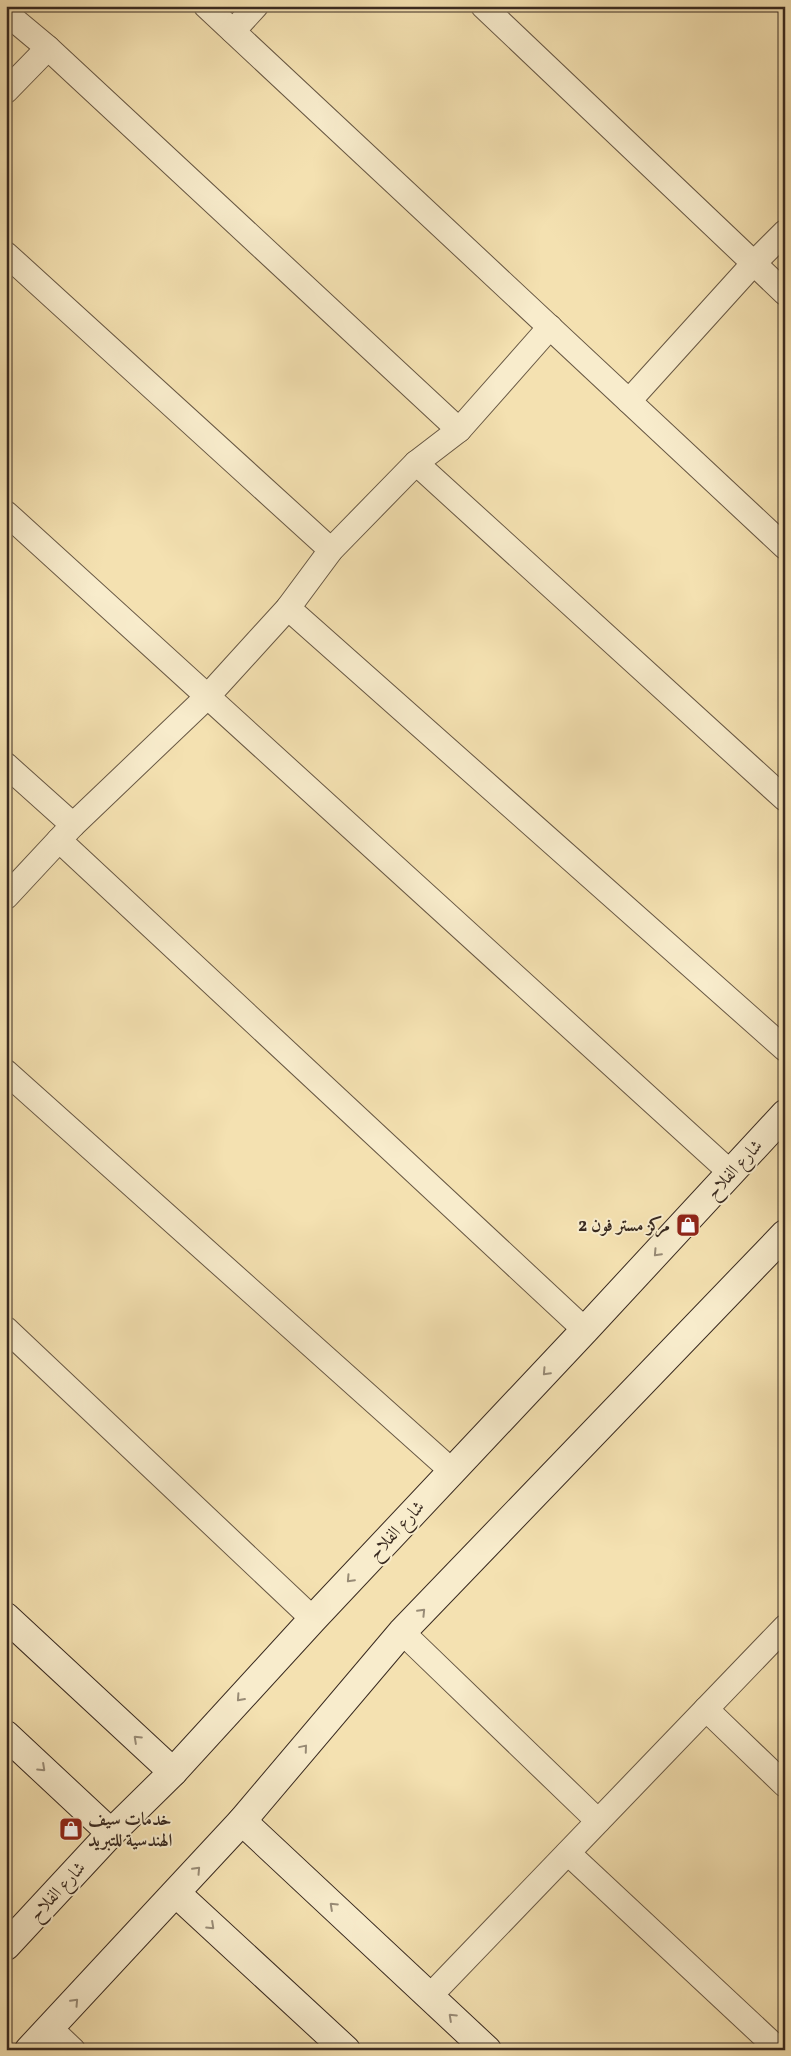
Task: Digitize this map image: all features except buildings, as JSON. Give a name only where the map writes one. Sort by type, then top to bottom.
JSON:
[{"type":"main road","name":"شارع الفلاح","points":[[6,1946],[112,1833],[173,1772],[313,1619],[785,1114]]},
{"type":"main road","points":[[29,2050],[242,1821],[402,1632],[785,1234]]},
{"type":"main road","points":[[6,1617],[173,1772]]},
{"type":"main road","points":[[6,1734],[112,1833]]},
{"type":"main road","points":[[242,1821],[487,2050]]},
{"type":"main road","points":[[176,1893],[346,2050]]},
{"type":"street","points":[[206,6],[785,547]]},
{"type":"street","points":[[233,31],[256,6]]},
{"type":"street","points":[[483,6],[785,293]]},
{"type":"street","points":[[6,12],[48,48],[459,430]]},
{"type":"street","points":[[6,91],[48,48]]},
{"type":"street","points":[[629,401],[753,264],[785,232]]},
{"type":"street","points":[[6,254],[331,550]]},
{"type":"street","points":[[6,897],[66,833],[207,697],[288,608],[331,550],[416,463],[459,430],[550,327]]},
{"type":"street","points":[[416,463],[785,799]]},
{"type":"street","points":[[6,513],[731,1173]]},
{"type":"street","points":[[288,608],[785,1050]]},
{"type":"street","points":[[6,765],[66,833],[585,1330]]},
{"type":"street","points":[[6,1072],[452,1471]]},
{"type":"street","points":[[6,1329],[313,1619]]},
{"type":"street","points":[[430,1996],[785,1627]]},
{"type":"street","points":[[402,1632],[598,1821]]},
{"type":"street","points":[[706,1709],[785,1785]]},
{"type":"street","points":[[568,1853],[779,2050]]},
{"type":"street","points":[[50,2028],[73,2050]]},
{"type":"place","name":"مركز مستر فون 2","points":[[688,1225]]},
{"type":"place","name":"خدمات سيف الهندسية للتبريد","points":[[71,1829]]}]
